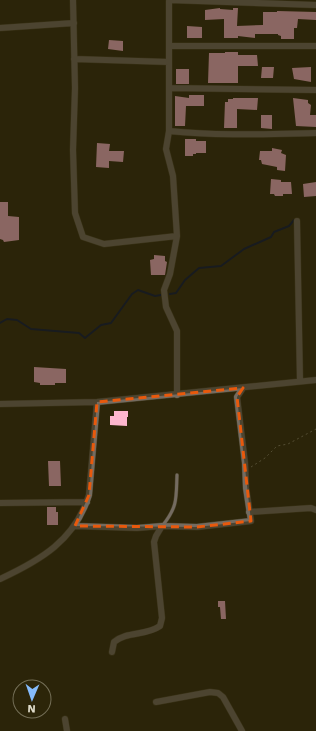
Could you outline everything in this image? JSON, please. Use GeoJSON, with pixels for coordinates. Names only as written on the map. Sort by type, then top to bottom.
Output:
{"type":"FeatureCollection","features":[{"type":"Feature","properties":{"kind":"street"},"geometry":{"type":"LineString","coordinates":[[73,0],[75,88],[73,150],[75,213],[83,237],[104,244],[177,236]]}},
{"type":"Feature","properties":{"kind":"street"},"geometry":{"type":"LineString","coordinates":[[177,395],[177,331],[166,307],[164,290],[170,274],[177,236],[173,176],[166,149],[169,131],[169,0],[316,5]]}},
{"type":"Feature","properties":{"kind":"street"},"geometry":{"type":"LineString","coordinates":[[0,28],[74,22]]}},
{"type":"Feature","properties":{"kind":"street"},"geometry":{"type":"LineString","coordinates":[[169,46],[316,46]]}},
{"type":"Feature","properties":{"kind":"street"},"geometry":{"type":"LineString","coordinates":[[74,59],[169,62]]}},
{"type":"Feature","properties":{"kind":"street"},"geometry":{"type":"LineString","coordinates":[[169,88],[316,90]]}},
{"type":"Feature","properties":{"kind":"street"},"geometry":{"type":"LineString","coordinates":[[169,131],[216,134],[316,133]]}},
{"type":"Feature","properties":{"kind":"street"},"geometry":{"type":"LineString","coordinates":[[297,221],[300,381]]}},
{"type":"Feature","properties":{"kind":"street"},"geometry":{"type":"LineString","coordinates":[[0,404],[97,402],[316,380]]}},
{"type":"Feature","properties":{"kind":"street"},"geometry":{"type":"LineString","coordinates":[[75,526],[137,528],[162,526],[197,527],[251,521],[236,397],[242,388]]}},
{"type":"Feature","properties":{"kind":"street"},"geometry":{"type":"LineString","coordinates":[[0,578],[32,564],[47,554],[64,539],[75,526],[89,495],[97,402]]}},
{"type":"Feature","properties":{"kind":"street"},"geometry":{"type":"LineString","coordinates":[[0,503],[87,502]]}},
{"type":"Feature","properties":{"kind":"street"},"geometry":{"type":"LineString","coordinates":[[249,512],[311,508],[316,510]]}},
{"type":"Feature","properties":{"kind":"street"},"geometry":{"type":"LineString","coordinates":[[112,652],[114,642],[119,637],[152,630],[160,626],[162,618],[154,542],[162,526]]}},
{"type":"Feature","properties":{"kind":"street"},"geometry":{"type":"LineString","coordinates":[[156,702],[210,692],[218,693],[224,697],[242,731]]}},
{"type":"Feature","properties":{"kind":"street"},"geometry":{"type":"LineString","coordinates":[[65,719],[67,731]]}},
{"type":"Feature","properties":{"kind":"lane"},"geometry":{"type":"LineString","coordinates":[[162,526],[172,514],[176,502],[177,475]]}},
{"type":"Feature","properties":{"kind":"path"},"geometry":{"type":"LineString","coordinates":[[245,470],[265,458],[277,446],[288,444],[316,429]]}},
{"type":"Feature","properties":{"kind":"highlighted area"},"geometry":{"type":"Polygon","coordinates":[[[243,388],[237,397],[251,521],[197,527],[75,526],[89,495],[97,402],[243,388]]]}},
{"type":"Feature","properties":{"kind":"building"},"geometry":{"type":"Polygon","coordinates":[[[220,8],[233,10],[233,8],[238,8],[237,26],[263,25],[263,12],[316,12],[316,20],[298,19],[297,28],[294,28],[294,39],[281,39],[281,36],[278,34],[255,34],[255,38],[238,36],[238,38],[224,38],[224,19],[205,20],[205,10],[220,8]]]}},
{"type":"Feature","properties":{"kind":"building"},"geometry":{"type":"Polygon","coordinates":[[[187,26],[202,27],[202,38],[187,38],[187,26]]]}},
{"type":"Feature","properties":{"kind":"building"},"geometry":{"type":"Polygon","coordinates":[[[109,40],[123,41],[123,51],[108,49],[109,40]]]}},
{"type":"Feature","properties":{"kind":"building"},"geometry":{"type":"Polygon","coordinates":[[[238,52],[238,55],[257,55],[258,66],[238,66],[238,83],[208,83],[209,53],[238,52]]]}},
{"type":"Feature","properties":{"kind":"building"},"geometry":{"type":"Polygon","coordinates":[[[262,67],[274,67],[273,78],[261,78],[262,67]]]}},
{"type":"Feature","properties":{"kind":"building"},"geometry":{"type":"Polygon","coordinates":[[[311,67],[311,82],[294,79],[292,68],[311,67]]]}},
{"type":"Feature","properties":{"kind":"building"},"geometry":{"type":"Polygon","coordinates":[[[176,69],[189,69],[189,84],[176,84],[176,69]]]}},
{"type":"Feature","properties":{"kind":"building"},"geometry":{"type":"Polygon","coordinates":[[[189,95],[204,95],[204,106],[186,106],[185,126],[175,126],[175,96],[189,98],[189,95]]]}},
{"type":"Feature","properties":{"kind":"building"},"geometry":{"type":"Polygon","coordinates":[[[258,98],[257,110],[237,109],[237,128],[224,128],[225,102],[228,102],[228,99],[258,98]]]}},
{"type":"Feature","properties":{"kind":"building"},"geometry":{"type":"Polygon","coordinates":[[[293,98],[308,100],[308,103],[311,105],[310,115],[316,115],[316,127],[296,126],[293,98]]]}},
{"type":"Feature","properties":{"kind":"building"},"geometry":{"type":"Polygon","coordinates":[[[261,115],[272,115],[272,129],[261,128],[261,115]]]}},
{"type":"Feature","properties":{"kind":"building"},"geometry":{"type":"Polygon","coordinates":[[[185,139],[206,141],[206,153],[196,153],[193,154],[193,156],[185,156],[185,139]]]}},
{"type":"Feature","properties":{"kind":"building"},"geometry":{"type":"Polygon","coordinates":[[[97,143],[110,144],[109,151],[124,151],[123,162],[109,161],[109,168],[96,167],[97,143]]]}},
{"type":"Feature","properties":{"kind":"building"},"geometry":{"type":"Polygon","coordinates":[[[272,148],[282,150],[281,153],[286,155],[285,171],[277,170],[277,167],[262,164],[261,160],[259,160],[260,151],[272,151],[272,148]]]}},
{"type":"Feature","properties":{"kind":"building"},"geometry":{"type":"Polygon","coordinates":[[[271,179],[281,180],[281,182],[291,182],[292,194],[275,196],[274,194],[270,194],[271,179]]]}},
{"type":"Feature","properties":{"kind":"building"},"geometry":{"type":"Polygon","coordinates":[[[316,182],[316,196],[304,197],[303,184],[316,182]]]}},
{"type":"Feature","properties":{"kind":"building"},"geometry":{"type":"Polygon","coordinates":[[[0,202],[8,202],[8,216],[19,217],[19,240],[4,242],[0,239],[0,202]]]}},
{"type":"Feature","properties":{"kind":"building"},"geometry":{"type":"Polygon","coordinates":[[[154,255],[165,256],[165,261],[167,262],[165,275],[151,275],[150,260],[154,259],[154,255]]]}},
{"type":"Feature","properties":{"kind":"building"},"geometry":{"type":"Polygon","coordinates":[[[34,367],[66,369],[66,383],[40,385],[40,383],[34,382],[34,367]]]}},
{"type":"Feature","properties":{"kind":"building"},"geometry":{"type":"Polygon","coordinates":[[[114,411],[128,411],[127,426],[110,425],[110,416],[114,416],[114,411]]]}},
{"type":"Feature","properties":{"kind":"building"},"geometry":{"type":"Polygon","coordinates":[[[48,461],[60,461],[61,486],[49,486],[48,461]]]}},
{"type":"Feature","properties":{"kind":"building"},"geometry":{"type":"Polygon","coordinates":[[[47,507],[56,507],[56,512],[58,512],[58,525],[47,525],[47,507]]]}},
{"type":"Feature","properties":{"kind":"building"},"geometry":{"type":"Polygon","coordinates":[[[218,601],[225,601],[226,619],[221,619],[218,601]]]}},
{"type":"Feature","properties":{"kind":"waterway"},"geometry":{"type":"LineString","coordinates":[[170,294],[176,293],[185,280],[199,268],[221,266],[244,249],[271,237],[274,232],[289,226],[294,220]]}},
{"type":"Feature","properties":{"kind":"waterway"},"geometry":{"type":"LineString","coordinates":[[0,323],[7,319],[17,320],[31,329],[79,333],[85,338],[101,325],[111,323],[132,294],[138,290],[155,296],[161,295]]}}]}
